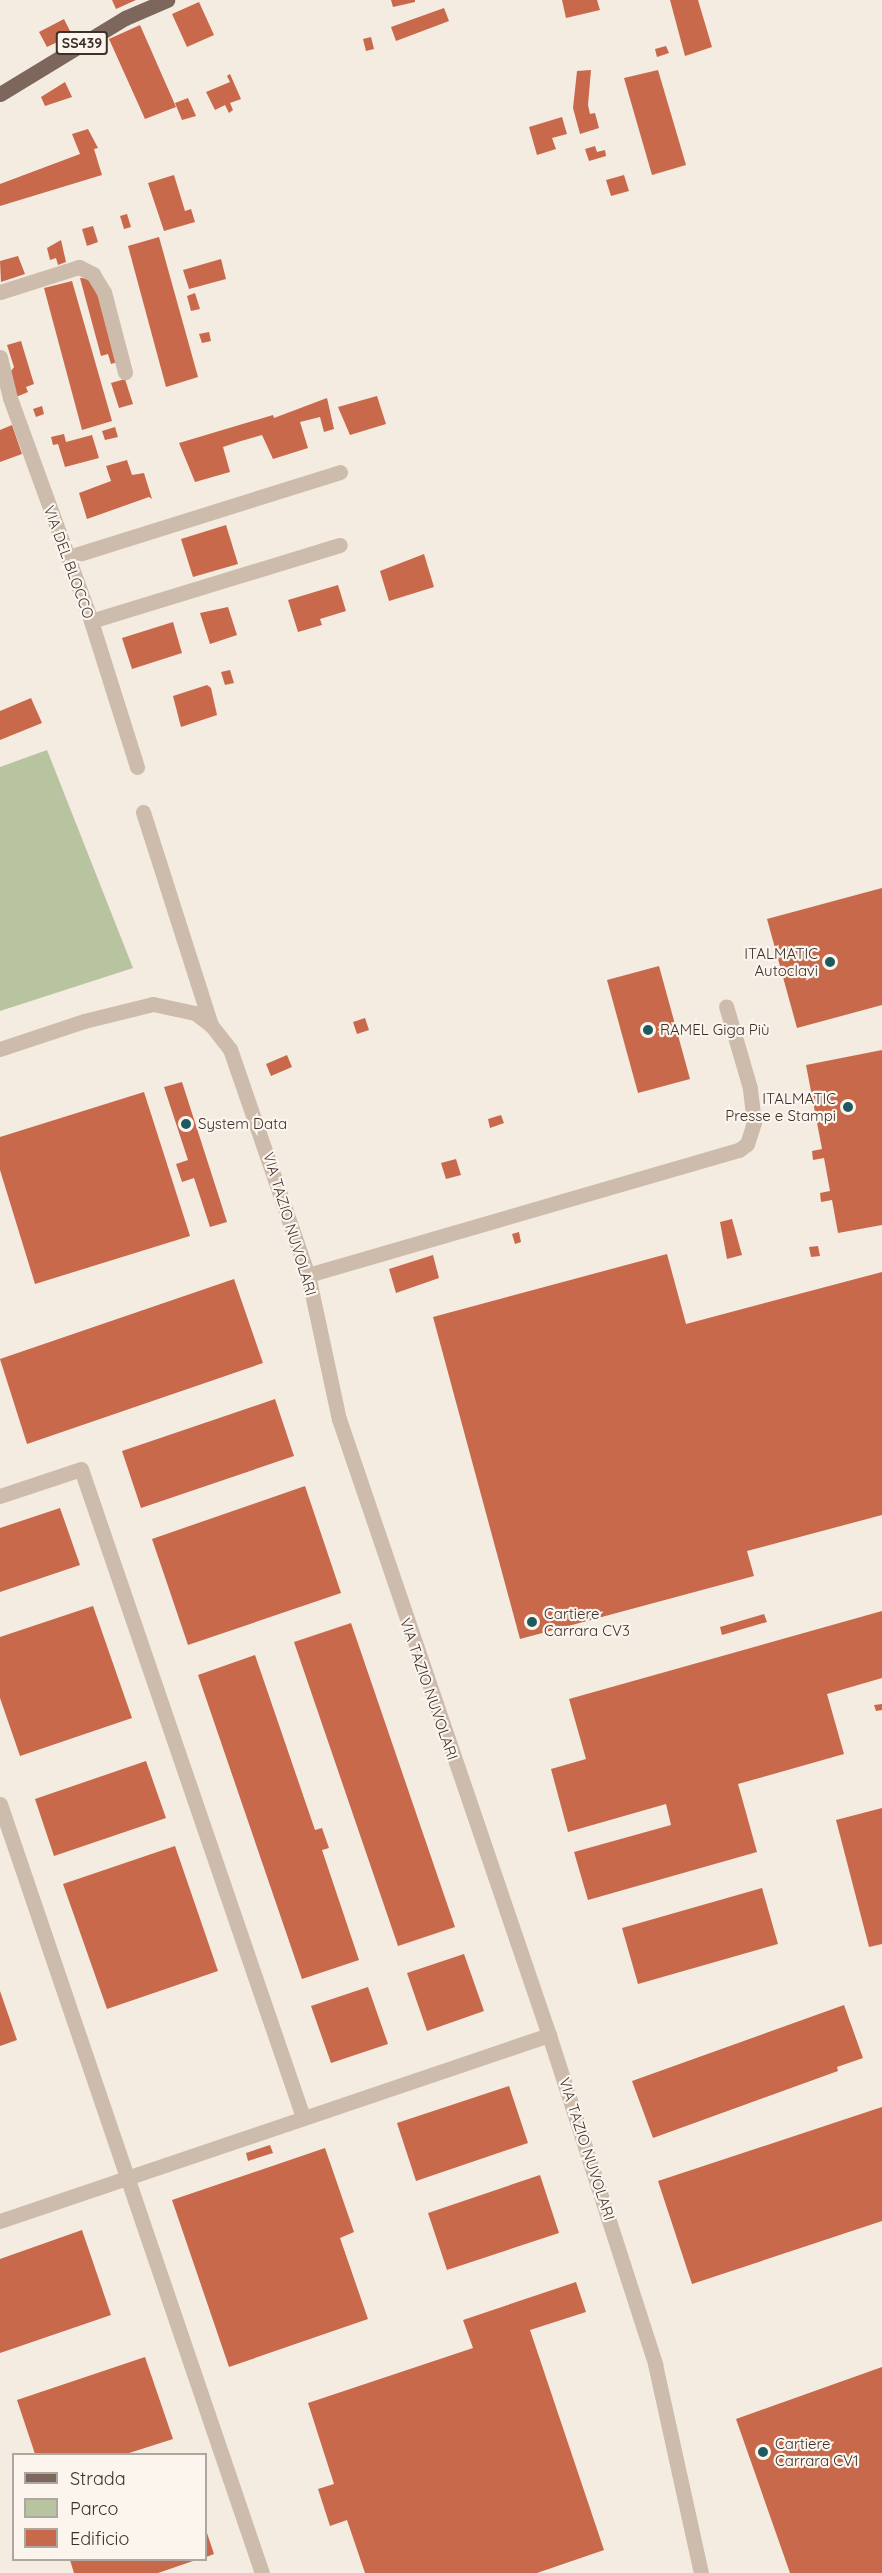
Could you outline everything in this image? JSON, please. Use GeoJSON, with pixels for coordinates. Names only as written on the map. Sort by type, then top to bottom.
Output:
{"type":"FeatureCollection","features":[{"type":"Feature","properties":{"kind":"main road","name":"SS439"},"geometry":{"type":"LineString","coordinates":[[0,94],[125,18],[167,0]]}},
{"type":"Feature","properties":{"kind":"street"},"geometry":{"type":"LineString","coordinates":[[0,292],[79,267],[93,274],[104,292],[125,372]]}},
{"type":"Feature","properties":{"kind":"street","name":"VIA DEL BLOCCO"},"geometry":{"type":"LineString","coordinates":[[0,357],[28,449],[91,621],[137,767]]}},
{"type":"Feature","properties":{"kind":"street"},"geometry":{"type":"LineString","coordinates":[[69,557],[340,472]]}},
{"type":"Feature","properties":{"kind":"street"},"geometry":{"type":"LineString","coordinates":[[91,621],[340,545]]}},
{"type":"Feature","properties":{"kind":"street"},"geometry":{"type":"LineString","coordinates":[[143,812],[211,1025]]}},
{"type":"Feature","properties":{"kind":"street","name":"VIA TAZIO NUVOLARI"},"geometry":{"type":"LineString","coordinates":[[0,1049],[84,1021],[153,1004],[195,1013],[211,1025],[238,1066],[308,1275],[339,1419],[549,2035],[655,2364],[701,2573]]}},
{"type":"Feature","properties":{"kind":"street"},"geometry":{"type":"LineString","coordinates":[[308,1275],[739,1150],[747,1144],[754,1122],[750,1088],[726,1006]]}},
{"type":"Feature","properties":{"kind":"street"},"geometry":{"type":"LineString","coordinates":[[0,1496],[81,1469],[303,2117]]}},
{"type":"Feature","properties":{"kind":"street"},"geometry":{"type":"LineString","coordinates":[[0,1804],[262,2573]]}},
{"type":"Feature","properties":{"kind":"street"},"geometry":{"type":"LineString","coordinates":[[0,2221],[549,2035]]}},
{"type":"Feature","properties":{"kind":"green space"},"geometry":{"type":"Polygon","coordinates":[[[47,750],[133,968],[0,1011],[0,767],[47,750]]]}},
{"type":"Feature","properties":{"kind":"building"},"geometry":{"type":"Polygon","coordinates":[[[112,0],[136,0],[116,9],[112,0]]]}},
{"type":"Feature","properties":{"kind":"building"},"geometry":{"type":"Polygon","coordinates":[[[391,0],[415,0],[415,2],[393,7],[391,0]]]}},
{"type":"Feature","properties":{"kind":"building"},"geometry":{"type":"Polygon","coordinates":[[[562,0],[597,0],[600,10],[566,18],[562,0]]]}},
{"type":"Feature","properties":{"kind":"building"},"geometry":{"type":"Polygon","coordinates":[[[670,0],[698,0],[712,47],[685,56],[670,0]]]}},
{"type":"Feature","properties":{"kind":"building"},"geometry":{"type":"Polygon","coordinates":[[[199,2],[214,35],[187,47],[172,14],[199,2]]]}},
{"type":"Feature","properties":{"kind":"building"},"geometry":{"type":"Polygon","coordinates":[[[444,8],[449,21],[396,41],[391,27],[444,8]]]}},
{"type":"Feature","properties":{"kind":"building"},"geometry":{"type":"Polygon","coordinates":[[[64,19],[72,35],[47,47],[39,32],[64,19]]]}},
{"type":"Feature","properties":{"kind":"building"},"geometry":{"type":"Polygon","coordinates":[[[140,25],[176,107],[145,119],[109,39],[140,25]]]}},
{"type":"Feature","properties":{"kind":"building"},"geometry":{"type":"Polygon","coordinates":[[[371,37],[374,49],[366,51],[363,39],[371,37]]]}},
{"type":"Feature","properties":{"kind":"building"},"geometry":{"type":"Polygon","coordinates":[[[666,46],[669,53],[657,57],[655,49],[666,46]]]}},
{"type":"Feature","properties":{"kind":"building"},"geometry":{"type":"Polygon","coordinates":[[[591,70],[588,105],[590,114],[595,113],[599,128],[580,134],[573,108],[577,71],[591,70]]]}},
{"type":"Feature","properties":{"kind":"building"},"geometry":{"type":"Polygon","coordinates":[[[658,70],[686,165],[652,175],[624,78],[658,70]]]}},
{"type":"Feature","properties":{"kind":"building"},"geometry":{"type":"Polygon","coordinates":[[[230,74],[241,99],[230,103],[233,110],[229,113],[225,105],[215,110],[206,92],[230,82],[227,76],[230,74]]]}},
{"type":"Feature","properties":{"kind":"building"},"geometry":{"type":"Polygon","coordinates":[[[65,82],[72,97],[45,106],[41,97],[65,82]]]}},
{"type":"Feature","properties":{"kind":"building"},"geometry":{"type":"Polygon","coordinates":[[[188,98],[196,116],[182,120],[175,103],[188,98]]]}},
{"type":"Feature","properties":{"kind":"building"},"geometry":{"type":"Polygon","coordinates":[[[562,117],[567,134],[552,138],[556,149],[537,155],[529,127],[562,117]]]}},
{"type":"Feature","properties":{"kind":"building"},"geometry":{"type":"Polygon","coordinates":[[[88,129],[98,148],[94,149],[102,175],[0,206],[0,184],[80,154],[72,134],[88,129]]]}},
{"type":"Feature","properties":{"kind":"building"},"geometry":{"type":"Polygon","coordinates":[[[595,146],[597,152],[605,150],[606,156],[589,161],[585,149],[595,146]]]}},
{"type":"Feature","properties":{"kind":"building"},"geometry":{"type":"Polygon","coordinates":[[[174,175],[185,211],[191,209],[195,222],[164,231],[148,183],[174,175]]]}},
{"type":"Feature","properties":{"kind":"building"},"geometry":{"type":"Polygon","coordinates":[[[624,175],[629,191],[611,196],[606,180],[624,175]]]}},
{"type":"Feature","properties":{"kind":"building"},"geometry":{"type":"Polygon","coordinates":[[[127,214],[131,227],[124,229],[120,216],[127,214]]]}},
{"type":"Feature","properties":{"kind":"building"},"geometry":{"type":"Polygon","coordinates":[[[93,226],[98,242],[87,246],[82,229],[93,226]]]}},
{"type":"Feature","properties":{"kind":"building"},"geometry":{"type":"Polygon","coordinates":[[[159,237],[198,377],[166,387],[128,246],[159,237]]]}},
{"type":"Feature","properties":{"kind":"building"},"geometry":{"type":"Polygon","coordinates":[[[61,240],[66,262],[58,265],[56,258],[50,260],[47,248],[61,240]]]}},
{"type":"Feature","properties":{"kind":"building"},"geometry":{"type":"Polygon","coordinates":[[[18,256],[25,274],[1,282],[0,261],[18,256]]]}},
{"type":"Feature","properties":{"kind":"building"},"geometry":{"type":"Polygon","coordinates":[[[221,259],[226,279],[189,289],[183,270],[221,259]]]}},
{"type":"Feature","properties":{"kind":"building"},"geometry":{"type":"Polygon","coordinates":[[[80,278],[95,279],[120,361],[111,364],[108,354],[101,356],[80,278]]]}},
{"type":"Feature","properties":{"kind":"building"},"geometry":{"type":"Polygon","coordinates":[[[72,281],[112,421],[82,430],[44,288],[72,281]]]}},
{"type":"Feature","properties":{"kind":"building"},"geometry":{"type":"Polygon","coordinates":[[[195,293],[200,309],[191,311],[187,296],[195,293]]]}},
{"type":"Feature","properties":{"kind":"building"},"geometry":{"type":"Polygon","coordinates":[[[209,332],[211,341],[202,343],[199,334],[209,332]]]}},
{"type":"Feature","properties":{"kind":"building"},"geometry":{"type":"Polygon","coordinates":[[[21,341],[34,384],[26,387],[28,392],[16,397],[9,374],[14,367],[7,345],[21,341]]]}},
{"type":"Feature","properties":{"kind":"building"},"geometry":{"type":"Polygon","coordinates":[[[125,379],[133,404],[119,408],[111,383],[125,379]]]}},
{"type":"Feature","properties":{"kind":"building"},"geometry":{"type":"Polygon","coordinates":[[[377,396],[386,424],[350,435],[338,407],[377,396]]]}},
{"type":"Feature","properties":{"kind":"building"},"geometry":{"type":"Polygon","coordinates":[[[327,398],[334,429],[324,432],[320,417],[300,422],[308,448],[273,459],[262,435],[241,441],[223,447],[230,472],[195,482],[179,443],[273,415],[274,418],[327,398]]]}},
{"type":"Feature","properties":{"kind":"building"},"geometry":{"type":"Polygon","coordinates":[[[42,406],[44,414],[36,417],[33,409],[42,406]]]}},
{"type":"Feature","properties":{"kind":"building"},"geometry":{"type":"Polygon","coordinates":[[[12,425],[22,454],[0,462],[0,430],[12,425]]]}},
{"type":"Feature","properties":{"kind":"building"},"geometry":{"type":"Polygon","coordinates":[[[115,427],[118,437],[105,440],[102,431],[115,427]]]}},
{"type":"Feature","properties":{"kind":"building"},"geometry":{"type":"Polygon","coordinates":[[[64,434],[66,442],[92,435],[99,458],[65,467],[58,444],[53,445],[51,437],[64,434]]]}},
{"type":"Feature","properties":{"kind":"building"},"geometry":{"type":"Polygon","coordinates":[[[127,460],[132,475],[144,473],[152,499],[149,497],[87,519],[79,493],[111,481],[106,466],[127,460]]]}},
{"type":"Feature","properties":{"kind":"building"},"geometry":{"type":"Polygon","coordinates":[[[226,525],[238,564],[193,577],[181,539],[226,525]]]}},
{"type":"Feature","properties":{"kind":"building"},"geometry":{"type":"Polygon","coordinates":[[[424,554],[434,587],[389,601],[380,571],[424,554]]]}},
{"type":"Feature","properties":{"kind":"building"},"geometry":{"type":"Polygon","coordinates":[[[338,585],[346,611],[320,619],[322,625],[298,632],[288,600],[338,585]]]}},
{"type":"Feature","properties":{"kind":"building"},"geometry":{"type":"Polygon","coordinates":[[[228,607],[237,635],[210,644],[200,613],[228,607]]]}},
{"type":"Feature","properties":{"kind":"building"},"geometry":{"type":"Polygon","coordinates":[[[173,622],[182,653],[132,669],[122,638],[173,622]]]}},
{"type":"Feature","properties":{"kind":"building"},"geometry":{"type":"Polygon","coordinates":[[[230,670],[234,683],[225,685],[221,672],[230,670]]]}},
{"type":"Feature","properties":{"kind":"building"},"geometry":{"type":"Polygon","coordinates":[[[207,685],[211,688],[217,715],[181,727],[173,696],[207,685]]]}},
{"type":"Feature","properties":{"kind":"building"},"geometry":{"type":"Polygon","coordinates":[[[31,698],[42,723],[0,740],[0,711],[31,698]]]}},
{"type":"Feature","properties":{"kind":"building","name":"ITALMATIC Autoclavi"},"geometry":{"type":"Polygon","coordinates":[[[882,888],[882,1005],[797,1028],[767,919],[882,888]]]}},
{"type":"Feature","properties":{"kind":"building","name":"RAMEL Giga Più"},"geometry":{"type":"Polygon","coordinates":[[[659,966],[690,1079],[638,1093],[607,980],[659,966]]]}},
{"type":"Feature","properties":{"kind":"building"},"geometry":{"type":"Polygon","coordinates":[[[365,1018],[369,1030],[357,1034],[353,1022],[365,1018]]]}},
{"type":"Feature","properties":{"kind":"building","name":"ITALMATIC Presse e Stampi"},"geometry":{"type":"Polygon","coordinates":[[[882,1050],[882,1225],[838,1233],[832,1200],[821,1202],[820,1193],[830,1191],[824,1158],[813,1160],[812,1151],[822,1149],[806,1065],[882,1050]]]}},
{"type":"Feature","properties":{"kind":"building"},"geometry":{"type":"Polygon","coordinates":[[[287,1055],[292,1067],[271,1076],[266,1064],[287,1055]]]}},
{"type":"Feature","properties":{"kind":"building","name":"System Data"},"geometry":{"type":"Polygon","coordinates":[[[182,1082],[227,1222],[210,1227],[194,1178],[182,1182],[176,1164],[188,1160],[164,1087],[182,1082]]]}},
{"type":"Feature","properties":{"kind":"building"},"geometry":{"type":"Polygon","coordinates":[[[144,1092],[190,1236],[35,1284],[0,1170],[0,1137],[144,1092]]]}},
{"type":"Feature","properties":{"kind":"building"},"geometry":{"type":"Polygon","coordinates":[[[501,1115],[504,1123],[490,1128],[488,1119],[501,1115]]]}},
{"type":"Feature","properties":{"kind":"building"},"geometry":{"type":"Polygon","coordinates":[[[456,1159],[461,1175],[446,1179],[441,1163],[456,1159]]]}},
{"type":"Feature","properties":{"kind":"building"},"geometry":{"type":"Polygon","coordinates":[[[732,1219],[742,1255],[727,1259],[720,1222],[732,1219]]]}},
{"type":"Feature","properties":{"kind":"building"},"geometry":{"type":"Polygon","coordinates":[[[519,1232],[521,1242],[515,1244],[512,1234],[519,1232]]]}},
{"type":"Feature","properties":{"kind":"building"},"geometry":{"type":"Polygon","coordinates":[[[818,1246],[820,1256],[811,1257],[809,1247],[818,1246]]]}},
{"type":"Feature","properties":{"kind":"building"},"geometry":{"type":"Polygon","coordinates":[[[667,1254],[686,1324],[882,1272],[882,1515],[747,1551],[754,1576],[520,1639],[433,1317],[667,1254]]]}},
{"type":"Feature","properties":{"kind":"building"},"geometry":{"type":"Polygon","coordinates":[[[433,1255],[439,1278],[396,1293],[389,1269],[433,1255]]]}},
{"type":"Feature","properties":{"kind":"building"},"geometry":{"type":"Polygon","coordinates":[[[234,1279],[263,1363],[27,1444],[0,1359],[234,1279]]]}},
{"type":"Feature","properties":{"kind":"building"},"geometry":{"type":"Polygon","coordinates":[[[275,1399],[294,1456],[141,1508],[122,1451],[275,1399]]]}},
{"type":"Feature","properties":{"kind":"building"},"geometry":{"type":"Polygon","coordinates":[[[305,1486],[341,1593],[188,1645],[152,1539],[305,1486]]]}},
{"type":"Feature","properties":{"kind":"building"},"geometry":{"type":"Polygon","coordinates":[[[60,1508],[80,1565],[0,1592],[0,1528],[60,1508]]]}},
{"type":"Feature","properties":{"kind":"building"},"geometry":{"type":"Polygon","coordinates":[[[93,1606],[132,1718],[20,1756],[0,1698],[0,1637],[93,1606]]]}},
{"type":"Feature","properties":{"kind":"building"},"geometry":{"type":"Polygon","coordinates":[[[882,1611],[882,1678],[827,1694],[844,1754],[738,1784],[757,1852],[588,1900],[574,1852],[671,1825],[666,1804],[568,1832],[551,1769],[586,1759],[569,1699],[882,1611]]]}},
{"type":"Feature","properties":{"kind":"building"},"geometry":{"type":"Polygon","coordinates":[[[764,1614],[767,1622],[722,1635],[720,1627],[764,1614]]]}},
{"type":"Feature","properties":{"kind":"building"},"geometry":{"type":"Polygon","coordinates":[[[351,1623],[455,1927],[398,1946],[294,1642],[351,1623]]]}},
{"type":"Feature","properties":{"kind":"building"},"geometry":{"type":"Polygon","coordinates":[[[255,1655],[315,1830],[322,1828],[329,1848],[322,1850],[359,1960],[302,1979],[198,1675],[255,1655]]]}},
{"type":"Feature","properties":{"kind":"building"},"geometry":{"type":"Polygon","coordinates":[[[882,1704],[882,1710],[876,1711],[874,1705],[882,1704]]]}},
{"type":"Feature","properties":{"kind":"building"},"geometry":{"type":"Polygon","coordinates":[[[146,1761],[166,1818],[54,1856],[35,1799],[146,1761]]]}},
{"type":"Feature","properties":{"kind":"building"},"geometry":{"type":"Polygon","coordinates":[[[882,1808],[882,1944],[869,1947],[836,1820],[882,1808]]]}},
{"type":"Feature","properties":{"kind":"building"},"geometry":{"type":"Polygon","coordinates":[[[175,1846],[218,1971],[107,2009],[63,1884],[175,1846]]]}},
{"type":"Feature","properties":{"kind":"building"},"geometry":{"type":"Polygon","coordinates":[[[762,1888],[778,1944],[638,1984],[622,1928],[762,1888]]]}},
{"type":"Feature","properties":{"kind":"building"},"geometry":{"type":"Polygon","coordinates":[[[464,1954],[484,2011],[427,2031],[407,1973],[464,1954]]]}},
{"type":"Feature","properties":{"kind":"building"},"geometry":{"type":"Polygon","coordinates":[[[368,1987],[388,2044],[331,2063],[311,2006],[368,1987]]]}},
{"type":"Feature","properties":{"kind":"building"},"geometry":{"type":"Polygon","coordinates":[[[0,1991],[17,2040],[0,2046],[0,1991]]]}},
{"type":"Feature","properties":{"kind":"building"},"geometry":{"type":"Polygon","coordinates":[[[844,2005],[863,2058],[837,2067],[838,2071],[653,2138],[632,2081],[844,2005]]]}},
{"type":"Feature","properties":{"kind":"building"},"geometry":{"type":"Polygon","coordinates":[[[509,2086],[528,2143],[416,2181],[397,2123],[509,2086]]]}},
{"type":"Feature","properties":{"kind":"building"},"geometry":{"type":"Polygon","coordinates":[[[882,2107],[882,2221],[692,2284],[658,2181],[882,2107]]]}},
{"type":"Feature","properties":{"kind":"building"},"geometry":{"type":"Polygon","coordinates":[[[270,2145],[273,2153],[248,2161],[246,2153],[270,2145]]]}},
{"type":"Feature","properties":{"kind":"building"},"geometry":{"type":"Polygon","coordinates":[[[325,2148],[354,2232],[340,2238],[368,2319],[229,2367],[172,2200],[325,2148]]]}},
{"type":"Feature","properties":{"kind":"building"},"geometry":{"type":"Polygon","coordinates":[[[540,2175],[559,2233],[447,2270],[428,2213],[540,2175]]]}},
{"type":"Feature","properties":{"kind":"building"},"geometry":{"type":"Polygon","coordinates":[[[82,2230],[111,2315],[0,2353],[0,2259],[82,2230]]]}},
{"type":"Feature","properties":{"kind":"building"},"geometry":{"type":"Polygon","coordinates":[[[576,2282],[586,2312],[530,2330],[604,2550],[537,2573],[365,2573],[347,2520],[330,2526],[318,2489],[334,2484],[308,2403],[473,2348],[463,2320],[576,2282]]]}},
{"type":"Feature","properties":{"kind":"building"},"geometry":{"type":"Polygon","coordinates":[[[145,2357],[173,2439],[129,2453],[35,2453],[17,2400],[145,2357]]]}},
{"type":"Feature","properties":{"kind":"building"},"geometry":{"type":"Polygon","coordinates":[[[882,2367],[882,2573],[790,2573],[736,2419],[882,2367]]]}},
{"type":"Feature","properties":{"kind":"building"},"geometry":{"type":"Polygon","coordinates":[[[207,2533],[214,2554],[207,2557],[207,2533]]]}},
{"type":"Feature","properties":{"kind":"building"},"geometry":{"type":"Polygon","coordinates":[[[70,2561],[193,2561],[158,2573],[74,2573],[70,2561]]]}},
{"type":"Feature","properties":{"kind":"place","name":"ITALMATIC Autoclavi"},"geometry":{"type":"Point","coordinates":[830,962]}},
{"type":"Feature","properties":{"kind":"place","name":"RAMEL Giga Più"},"geometry":{"type":"Point","coordinates":[648,1030]}},
{"type":"Feature","properties":{"kind":"place","name":"ITALMATIC Presse e Stampi"},"geometry":{"type":"Point","coordinates":[848,1107]}},
{"type":"Feature","properties":{"kind":"place","name":"System Data"},"geometry":{"type":"Point","coordinates":[186,1124]}},
{"type":"Feature","properties":{"kind":"place","name":"Cartiere Carrara CV3"},"geometry":{"type":"Point","coordinates":[532,1622]}},
{"type":"Feature","properties":{"kind":"place","name":"Cartiere Carrara CV1"},"geometry":{"type":"Point","coordinates":[763,2452]}}]}
